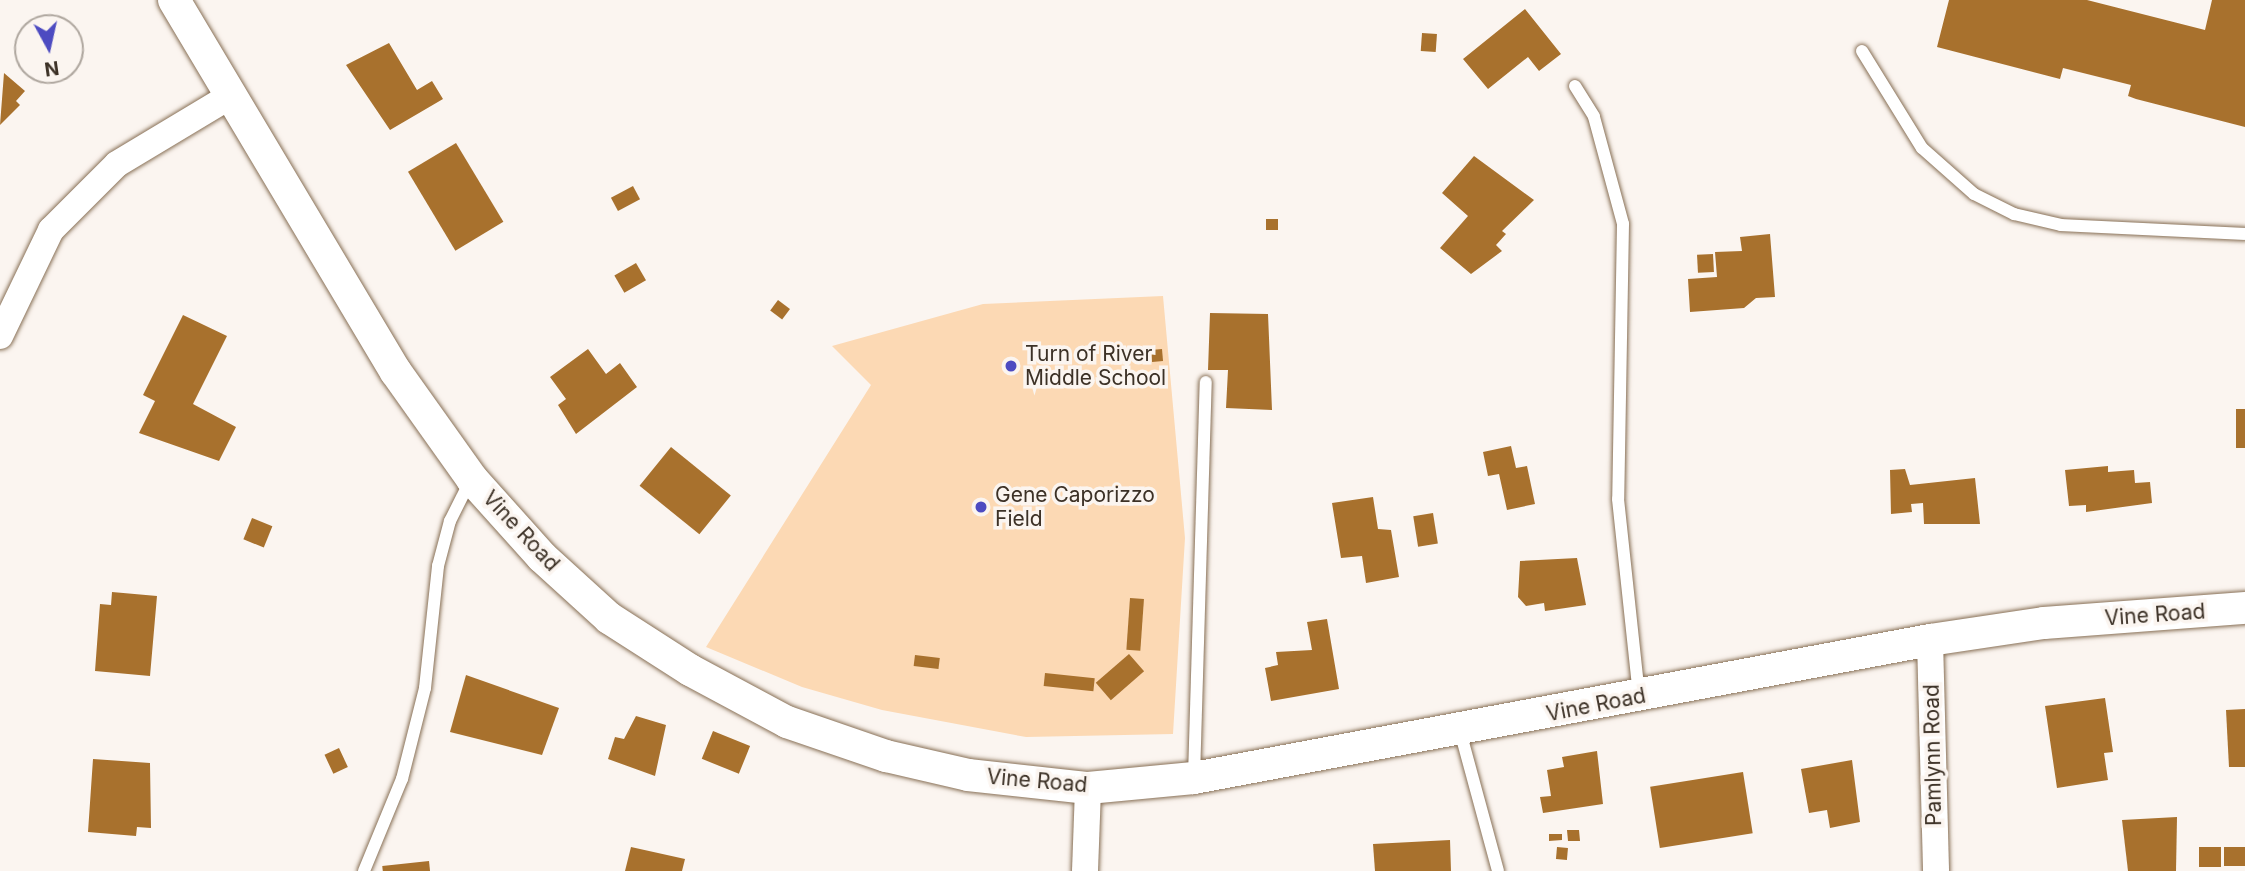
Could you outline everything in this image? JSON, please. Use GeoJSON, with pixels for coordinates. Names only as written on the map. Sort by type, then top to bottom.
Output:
{"type":"FeatureCollection","features":[{"type":"Feature","properties":{"kind":"street","name":"Vine Road"},"geometry":{"type":"LineString","coordinates":[[174,0],[396,372],[471,479],[542,557],[609,618],[787,722],[968,775],[1088,788],[1194,778],[1460,731],[1930,640],[2043,623],[2245,608]]}},
{"type":"Feature","properties":{"kind":"street"},"geometry":{"type":"LineString","coordinates":[[0,336],[51,230],[117,164],[232,95]]}},
{"type":"Feature","properties":{"kind":"street","name":"Pamlynn Road"},"geometry":{"type":"LineString","coordinates":[[1930,640],[1936,871]]}},
{"type":"Feature","properties":{"kind":"street"},"geometry":{"type":"LineString","coordinates":[[1085,871],[1088,788]]}},
{"type":"Feature","properties":{"kind":"lane"},"geometry":{"type":"LineString","coordinates":[[1862,51],[1922,148],[1975,194],[2014,214],[2061,225],[2245,233]]}},
{"type":"Feature","properties":{"kind":"lane"},"geometry":{"type":"LineString","coordinates":[[1575,86],[1594,117],[1623,224],[1618,499],[1639,697]]}},
{"type":"Feature","properties":{"kind":"lane"},"geometry":{"type":"LineString","coordinates":[[1194,778],[1206,382]]}},
{"type":"Feature","properties":{"kind":"lane"},"geometry":{"type":"LineString","coordinates":[[364,871],[402,779],[425,688],[438,566],[450,521],[471,479]]}},
{"type":"Feature","properties":{"kind":"lane"},"geometry":{"type":"LineString","coordinates":[[1460,731],[1498,871]]}},
{"type":"Feature","properties":{"kind":"shaded area"},"geometry":{"type":"Polygon","coordinates":[[[1163,296],[1185,538],[1173,734],[1026,737],[882,710],[802,687],[706,647],[871,385],[832,346],[983,304],[1163,296]]]}},
{"type":"Feature","properties":{"kind":"building"},"geometry":{"type":"Polygon","coordinates":[[[1949,0],[2087,0],[2205,30],[2212,0],[2245,0],[2245,127],[2136,99],[2128,96],[2131,85],[2063,68],[2060,79],[1937,47],[1949,0]]]}},
{"type":"Feature","properties":{"kind":"building"},"geometry":{"type":"Polygon","coordinates":[[[1525,9],[1561,54],[1539,71],[1528,57],[1488,89],[1463,59],[1525,9]]]}},
{"type":"Feature","properties":{"kind":"building"},"geometry":{"type":"Polygon","coordinates":[[[1422,33],[1437,34],[1436,52],[1421,51],[1422,33]]]}},
{"type":"Feature","properties":{"kind":"building"},"geometry":{"type":"Polygon","coordinates":[[[389,43],[417,90],[432,81],[443,99],[390,130],[346,65],[389,43]]]}},
{"type":"Feature","properties":{"kind":"building"},"geometry":{"type":"Polygon","coordinates":[[[4,73],[25,91],[16,101],[20,105],[0,125],[4,73]]]}},
{"type":"Feature","properties":{"kind":"building"},"geometry":{"type":"Polygon","coordinates":[[[456,143],[503,222],[455,251],[408,172],[456,143]]]}},
{"type":"Feature","properties":{"kind":"building"},"geometry":{"type":"Polygon","coordinates":[[[1474,156],[1534,200],[1502,231],[1506,234],[1496,245],[1502,251],[1471,274],[1440,248],[1468,216],[1442,193],[1474,156]]]}},
{"type":"Feature","properties":{"kind":"building"},"geometry":{"type":"Polygon","coordinates":[[[633,186],[640,199],[618,211],[611,198],[633,186]]]}},
{"type":"Feature","properties":{"kind":"building"},"geometry":{"type":"Polygon","coordinates":[[[1266,219],[1278,219],[1278,230],[1266,230],[1266,219]]]}},
{"type":"Feature","properties":{"kind":"building"},"geometry":{"type":"Polygon","coordinates":[[[1770,234],[1775,297],[1756,298],[1744,308],[1690,312],[1688,279],[1717,277],[1715,252],[1742,251],[1740,237],[1770,234]]]}},
{"type":"Feature","properties":{"kind":"building"},"geometry":{"type":"Polygon","coordinates":[[[1713,254],[1714,272],[1698,273],[1697,255],[1713,254]]]}},
{"type":"Feature","properties":{"kind":"building"},"geometry":{"type":"Polygon","coordinates":[[[636,263],[646,280],[624,293],[614,276],[636,263]]]}},
{"type":"Feature","properties":{"kind":"building"},"geometry":{"type":"Polygon","coordinates":[[[778,300],[790,309],[782,319],[770,310],[778,300]]]}},
{"type":"Feature","properties":{"kind":"building"},"geometry":{"type":"Polygon","coordinates":[[[1210,313],[1268,314],[1272,410],[1226,408],[1228,370],[1208,370],[1210,313]]]}},
{"type":"Feature","properties":{"kind":"building"},"geometry":{"type":"Polygon","coordinates":[[[183,315],[227,336],[193,404],[236,427],[219,461],[139,433],[155,401],[143,395],[183,315]]]}},
{"type":"Feature","properties":{"kind":"building"},"geometry":{"type":"Polygon","coordinates":[[[588,349],[606,374],[620,363],[637,387],[576,434],[558,405],[566,399],[550,377],[588,349]]]}},
{"type":"Feature","properties":{"kind":"building"},"geometry":{"type":"Polygon","coordinates":[[[1162,349],[1163,361],[1152,362],[1151,350],[1162,349]]]}},
{"type":"Feature","properties":{"kind":"building"},"geometry":{"type":"Polygon","coordinates":[[[2236,409],[2245,409],[2245,448],[2236,448],[2236,409]]]}},
{"type":"Feature","properties":{"kind":"building"},"geometry":{"type":"Polygon","coordinates":[[[1511,446],[1516,468],[1527,466],[1535,504],[1507,510],[1499,474],[1488,476],[1483,452],[1511,446]]]}},
{"type":"Feature","properties":{"kind":"building"},"geometry":{"type":"Polygon","coordinates":[[[671,447],[731,495],[699,534],[640,486],[671,447]]]}},
{"type":"Feature","properties":{"kind":"building"},"geometry":{"type":"Polygon","coordinates":[[[2108,466],[2108,472],[2134,470],[2135,483],[2150,482],[2152,503],[2086,512],[2086,505],[2069,506],[2065,470],[2108,466]]]}},
{"type":"Feature","properties":{"kind":"building"},"geometry":{"type":"Polygon","coordinates":[[[1905,469],[1910,485],[1975,478],[1980,524],[1924,524],[1923,503],[1911,504],[1912,512],[1891,514],[1890,470],[1905,469]]]}},
{"type":"Feature","properties":{"kind":"building"},"geometry":{"type":"Polygon","coordinates":[[[1373,497],[1378,529],[1391,530],[1399,577],[1366,583],[1362,556],[1341,558],[1332,503],[1373,497]]]}},
{"type":"Feature","properties":{"kind":"building"},"geometry":{"type":"Polygon","coordinates":[[[1433,513],[1438,544],[1418,547],[1413,516],[1433,513]]]}},
{"type":"Feature","properties":{"kind":"building"},"geometry":{"type":"Polygon","coordinates":[[[252,518],[272,526],[264,548],[243,539],[252,518]]]}},
{"type":"Feature","properties":{"kind":"building"},"geometry":{"type":"Polygon","coordinates":[[[1577,558],[1586,605],[1545,611],[1544,603],[1526,606],[1518,597],[1520,561],[1577,558]]]}},
{"type":"Feature","properties":{"kind":"building"},"geometry":{"type":"Polygon","coordinates":[[[112,592],[157,596],[150,676],[95,671],[100,604],[111,605],[112,592]]]}},
{"type":"Feature","properties":{"kind":"building"},"geometry":{"type":"Polygon","coordinates":[[[1130,598],[1144,599],[1140,651],[1126,650],[1130,598]]]}},
{"type":"Feature","properties":{"kind":"building"},"geometry":{"type":"Polygon","coordinates":[[[1327,619],[1339,689],[1271,701],[1265,668],[1278,665],[1276,652],[1312,650],[1307,622],[1327,619]]]}},
{"type":"Feature","properties":{"kind":"building"},"geometry":{"type":"Polygon","coordinates":[[[1129,654],[1144,671],[1111,700],[1096,683],[1129,654]]]}},
{"type":"Feature","properties":{"kind":"building"},"geometry":{"type":"Polygon","coordinates":[[[915,655],[940,658],[938,669],[914,666],[915,655]]]}},
{"type":"Feature","properties":{"kind":"building"},"geometry":{"type":"Polygon","coordinates":[[[1045,673],[1095,678],[1093,691],[1044,686],[1045,673]]]}},
{"type":"Feature","properties":{"kind":"building"},"geometry":{"type":"Polygon","coordinates":[[[466,675],[559,708],[542,755],[450,732],[466,675]]]}},
{"type":"Feature","properties":{"kind":"building"},"geometry":{"type":"Polygon","coordinates":[[[2105,698],[2113,752],[2104,753],[2108,780],[2057,788],[2045,706],[2105,698]]]}},
{"type":"Feature","properties":{"kind":"building"},"geometry":{"type":"Polygon","coordinates":[[[2245,709],[2245,767],[2229,767],[2226,710],[2245,709]]]}},
{"type":"Feature","properties":{"kind":"building"},"geometry":{"type":"Polygon","coordinates":[[[636,716],[666,725],[655,776],[608,759],[615,737],[624,739],[636,716]]]}},
{"type":"Feature","properties":{"kind":"building"},"geometry":{"type":"Polygon","coordinates":[[[713,731],[750,746],[739,774],[702,759],[713,731]]]}},
{"type":"Feature","properties":{"kind":"building"},"geometry":{"type":"Polygon","coordinates":[[[339,748],[348,767],[333,774],[324,755],[339,748]]]}},
{"type":"Feature","properties":{"kind":"building"},"geometry":{"type":"Polygon","coordinates":[[[1597,751],[1603,804],[1543,813],[1540,797],[1551,796],[1547,770],[1564,767],[1562,757],[1597,751]]]}},
{"type":"Feature","properties":{"kind":"building"},"geometry":{"type":"Polygon","coordinates":[[[93,759],[150,763],[151,828],[137,827],[136,836],[88,832],[93,759]]]}},
{"type":"Feature","properties":{"kind":"building"},"geometry":{"type":"Polygon","coordinates":[[[1852,760],[1860,822],[1830,828],[1827,810],[1809,813],[1801,769],[1852,760]]]}},
{"type":"Feature","properties":{"kind":"building"},"geometry":{"type":"Polygon","coordinates":[[[1743,772],[1753,833],[1660,848],[1650,787],[1743,772]]]}},
{"type":"Feature","properties":{"kind":"building"},"geometry":{"type":"Polygon","coordinates":[[[2177,817],[2176,871],[2128,871],[2122,820],[2177,817]]]}},
{"type":"Feature","properties":{"kind":"building"},"geometry":{"type":"Polygon","coordinates":[[[1567,830],[1579,830],[1580,841],[1568,841],[1567,830]]]}},
{"type":"Feature","properties":{"kind":"building"},"geometry":{"type":"Polygon","coordinates":[[[1549,834],[1562,834],[1562,840],[1549,841],[1549,834]]]}},
{"type":"Feature","properties":{"kind":"building"},"geometry":{"type":"Polygon","coordinates":[[[1450,840],[1451,871],[1375,871],[1373,844],[1450,840]]]}},
{"type":"Feature","properties":{"kind":"building"},"geometry":{"type":"Polygon","coordinates":[[[631,847],[685,859],[682,871],[625,871],[631,847]]]}},
{"type":"Feature","properties":{"kind":"building"},"geometry":{"type":"Polygon","coordinates":[[[1557,847],[1568,848],[1567,860],[1556,859],[1557,847]]]}},
{"type":"Feature","properties":{"kind":"building"},"geometry":{"type":"Polygon","coordinates":[[[2199,847],[2221,847],[2221,867],[2199,867],[2199,847]]]}},
{"type":"Feature","properties":{"kind":"building"},"geometry":{"type":"Polygon","coordinates":[[[2224,847],[2245,847],[2245,866],[2224,866],[2224,847]]]}},
{"type":"Feature","properties":{"kind":"building"},"geometry":{"type":"Polygon","coordinates":[[[429,861],[430,871],[383,871],[382,866],[429,861]]]}},
{"type":"Feature","properties":{"kind":"place","name":"Turn of River Middle School"},"geometry":{"type":"Point","coordinates":[1011,366]}},
{"type":"Feature","properties":{"kind":"place","name":"Gene Caporizzo Field"},"geometry":{"type":"Point","coordinates":[981,507]}}]}
